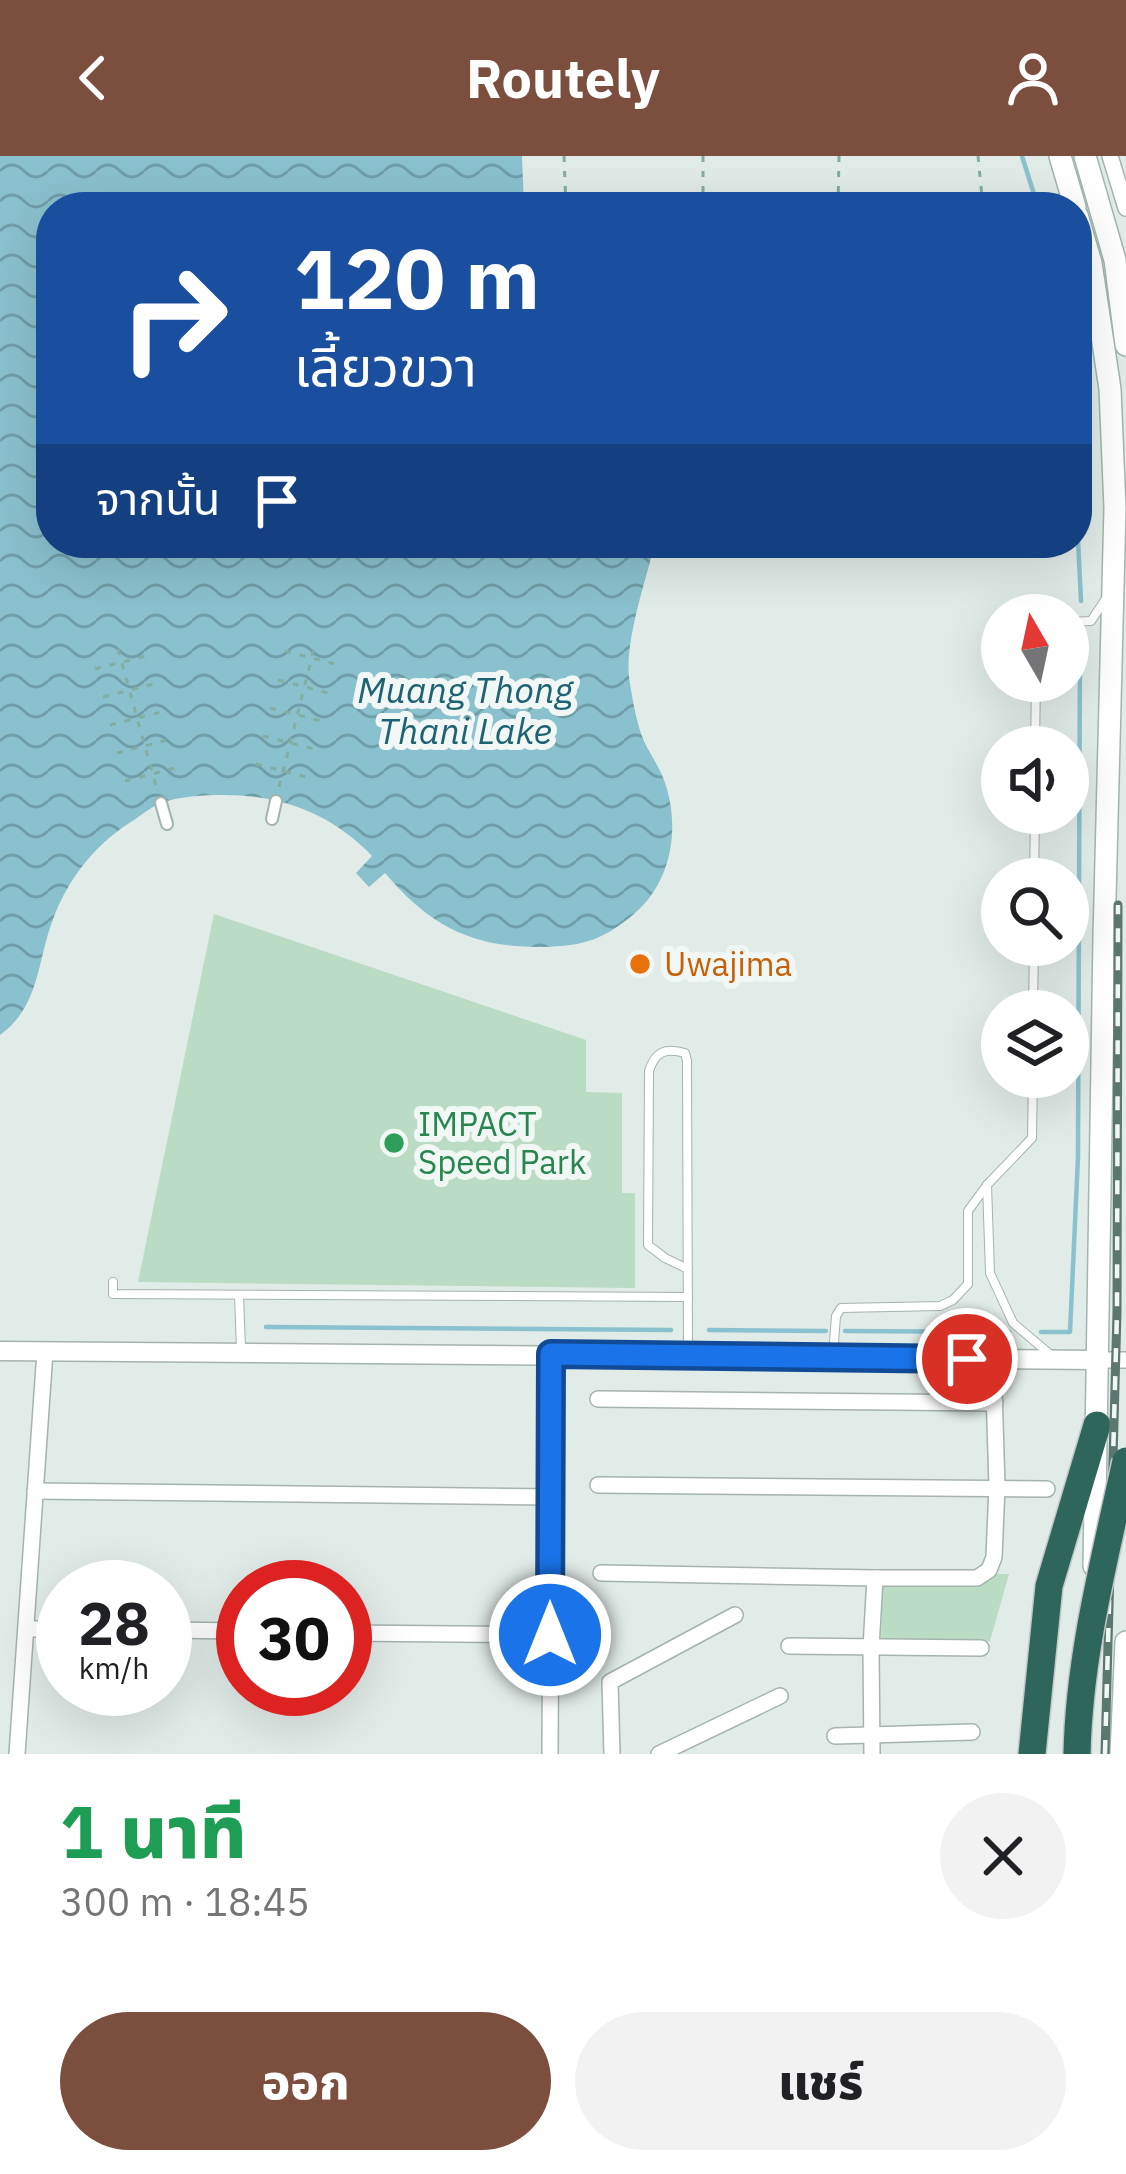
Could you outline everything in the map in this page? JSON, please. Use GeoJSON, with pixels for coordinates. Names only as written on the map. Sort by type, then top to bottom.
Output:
{"type":"FeatureCollection","features":[{"type":"Feature","properties":{"kind":"highway"},"geometry":{"type":"LineString","coordinates":[[1032,1754],[1049,1586],[1097,1425]]}},
{"type":"Feature","properties":{"kind":"highway"},"geometry":{"type":"LineString","coordinates":[[1075,1754],[1078,1706],[1126,1461]]}},
{"type":"Feature","properties":{"kind":"main road"},"geometry":{"type":"LineString","coordinates":[[1060,156],[1070,192]]}},
{"type":"Feature","properties":{"kind":"main road"},"geometry":{"type":"LineString","coordinates":[[1085,156],[1115,260],[1126,345]]}},
{"type":"Feature","properties":{"kind":"main road"},"geometry":{"type":"LineString","coordinates":[[1090,1754],[1115,508],[1110,389],[1092,269]]}},
{"type":"Feature","properties":{"kind":"main road"},"geometry":{"type":"LineString","coordinates":[[1121,1754],[1126,1642]]}},
{"type":"Feature","properties":{"kind":"street"},"geometry":{"type":"LineString","coordinates":[[1110,156],[1126,208]]}},
{"type":"Feature","properties":{"kind":"street"},"geometry":{"type":"LineString","coordinates":[[272,819],[276,801]]}},
{"type":"Feature","properties":{"kind":"street"},"geometry":{"type":"LineString","coordinates":[[160,803],[166,824]]}},
{"type":"Feature","properties":{"kind":"street"},"geometry":{"type":"LineString","coordinates":[[0,1351],[1126,1360]]}},
{"type":"Feature","properties":{"kind":"street"},"geometry":{"type":"LineString","coordinates":[[17,1754],[45,1351]]}},
{"type":"Feature","properties":{"kind":"street"},"geometry":{"type":"LineString","coordinates":[[550,1754],[551,1354]]}},
{"type":"Feature","properties":{"kind":"street"},"geometry":{"type":"LineString","coordinates":[[602,1574],[977,1578],[989,1570],[994,1557],[993,1359]]}},
{"type":"Feature","properties":{"kind":"street"},"geometry":{"type":"LineString","coordinates":[[598,1400],[995,1403]]}},
{"type":"Feature","properties":{"kind":"street"},"geometry":{"type":"LineString","coordinates":[[598,1485],[1047,1489]]}},
{"type":"Feature","properties":{"kind":"street"},"geometry":{"type":"LineString","coordinates":[[35,1492],[551,1497]]}},
{"type":"Feature","properties":{"kind":"street"},"geometry":{"type":"LineString","coordinates":[[872,1754],[874,1578]]}},
{"type":"Feature","properties":{"kind":"street"},"geometry":{"type":"LineString","coordinates":[[612,1754],[610,1682],[735,1615]]}},
{"type":"Feature","properties":{"kind":"street"},"geometry":{"type":"LineString","coordinates":[[27,1629],[36,1629]]}},
{"type":"Feature","properties":{"kind":"street"},"geometry":{"type":"LineString","coordinates":[[372,1633],[550,1635]]}},
{"type":"Feature","properties":{"kind":"street"},"geometry":{"type":"LineString","coordinates":[[789,1646],[981,1648]]}},
{"type":"Feature","properties":{"kind":"street"},"geometry":{"type":"LineString","coordinates":[[659,1754],[780,1696]]}},
{"type":"Feature","properties":{"kind":"street"},"geometry":{"type":"LineString","coordinates":[[835,1736],[973,1732]]}},
{"type":"Feature","properties":{"kind":"lane"},"geometry":{"type":"LineString","coordinates":[[1089,621],[1113,588]]}},
{"type":"Feature","properties":{"kind":"lane"},"geometry":{"type":"LineString","coordinates":[[688,1269],[648,1245],[649,1071],[653,1058],[662,1051],[685,1053],[687,1061],[688,1269],[688,1356]]}},
{"type":"Feature","properties":{"kind":"lane"},"geometry":{"type":"LineString","coordinates":[[833,1357],[836,1316],[841,1308],[940,1306],[968,1284],[968,1211],[1032,1138],[1033,1098]]}},
{"type":"Feature","properties":{"kind":"lane"},"geometry":{"type":"LineString","coordinates":[[987,1185],[990,1273],[1013,1323],[1057,1360]]}},
{"type":"Feature","properties":{"kind":"lane"},"geometry":{"type":"LineString","coordinates":[[113,1282],[113,1294],[688,1298]]}},
{"type":"Feature","properties":{"kind":"lane"},"geometry":{"type":"LineString","coordinates":[[239,1295],[241,1351]]}},
{"type":"Feature","properties":{"kind":"path"},"geometry":{"type":"LineString","coordinates":[[564,156],[565,192]]}},
{"type":"Feature","properties":{"kind":"path"},"geometry":{"type":"LineString","coordinates":[[703,192],[704,156]]}},
{"type":"Feature","properties":{"kind":"path"},"geometry":{"type":"LineString","coordinates":[[838,156],[838,192]]}},
{"type":"Feature","properties":{"kind":"path"},"geometry":{"type":"LineString","coordinates":[[978,156],[982,192]]}},
{"type":"Feature","properties":{"kind":"path"},"geometry":{"type":"LineString","coordinates":[[276,801],[315,645]]}},
{"type":"Feature","properties":{"kind":"path"},"geometry":{"type":"LineString","coordinates":[[118,649],[160,803]]}},
{"type":"Feature","properties":{"kind":"path"},"geometry":{"type":"LineString","coordinates":[[285,651],[340,665]]}},
{"type":"Feature","properties":{"kind":"path"},"geometry":{"type":"LineString","coordinates":[[95,669],[150,655]]}},
{"type":"Feature","properties":{"kind":"path"},"geometry":{"type":"LineString","coordinates":[[278,680],[332,694]]}},
{"type":"Feature","properties":{"kind":"path"},"geometry":{"type":"LineString","coordinates":[[103,697],[157,683]]}},
{"type":"Feature","properties":{"kind":"path"},"geometry":{"type":"LineString","coordinates":[[270,708],[325,722]]}},
{"type":"Feature","properties":{"kind":"path"},"geometry":{"type":"LineString","coordinates":[[110,725],[165,711]]}},
{"type":"Feature","properties":{"kind":"path"},"geometry":{"type":"LineString","coordinates":[[263,736],[317,750]]}},
{"type":"Feature","properties":{"kind":"path"},"geometry":{"type":"LineString","coordinates":[[117,753],[172,739]]}},
{"type":"Feature","properties":{"kind":"path"},"geometry":{"type":"LineString","coordinates":[[256,764],[310,778]]}},
{"type":"Feature","properties":{"kind":"path"},"geometry":{"type":"LineString","coordinates":[[125,781],[179,767]]}},
{"type":"Feature","properties":{"kind":"green space","name":"IMPACT Speed Park"},"geometry":{"type":"Polygon","coordinates":[[[214,914],[586,1040],[586,1092],[622,1093],[622,1193],[635,1193],[635,1288],[138,1282],[214,914]]]}},
{"type":"Feature","properties":{"kind":"green space"},"geometry":{"type":"Polygon","coordinates":[[[883,1574],[1009,1574],[990,1641],[881,1641],[883,1574]]]}},
{"type":"Feature","properties":{"kind":"water","name":"Muang Thong Thani Lake"},"geometry":{"type":"Polygon","coordinates":[[[0,156],[522,156],[523,192],[36,192],[36,558],[651,558],[633,628],[629,677],[641,732],[662,775],[672,816],[670,852],[657,886],[634,914],[602,936],[543,947],[495,943],[436,920],[385,873],[369,887],[356,873],[372,856],[323,818],[285,803],[245,796],[176,799],[155,806],[123,828],[75,876],[52,922],[30,998],[0,1035],[0,156]]]}},
{"type":"Feature","properties":{"kind":"waterway"},"geometry":{"type":"LineString","coordinates":[[1022,156],[1033,192]]}},
{"type":"Feature","properties":{"kind":"waterway"},"geometry":{"type":"LineString","coordinates":[[1079,558],[1081,594]]}},
{"type":"Feature","properties":{"kind":"waterway"},"geometry":{"type":"LineString","coordinates":[[1041,1332],[1070,1332],[1078,1157],[1080,702]]}},
{"type":"Feature","properties":{"kind":"waterway"},"geometry":{"type":"LineString","coordinates":[[266,1327],[671,1330]]}},
{"type":"Feature","properties":{"kind":"waterway"},"geometry":{"type":"LineString","coordinates":[[709,1330],[826,1331]]}},
{"type":"Feature","properties":{"kind":"waterway"},"geometry":{"type":"LineString","coordinates":[[845,1331],[1009,1332]]}},
{"type":"Feature","properties":{"kind":"railway"},"geometry":{"type":"LineString","coordinates":[[1105,1754],[1117,1312],[1118,905]]}},
{"type":"Feature","properties":{"kind":"place","name":"Uwajima"},"geometry":{"type":"Point","coordinates":[640,964]}},
{"type":"Feature","properties":{"kind":"place","name":"IMPACT Speed Park"},"geometry":{"type":"Point","coordinates":[394,1143]}},
{"type":"Feature","properties":{"kind":"route"},"geometry":{"type":"LineString","coordinates":[[550,1635],[551,1354],[967,1359]]}}]}
